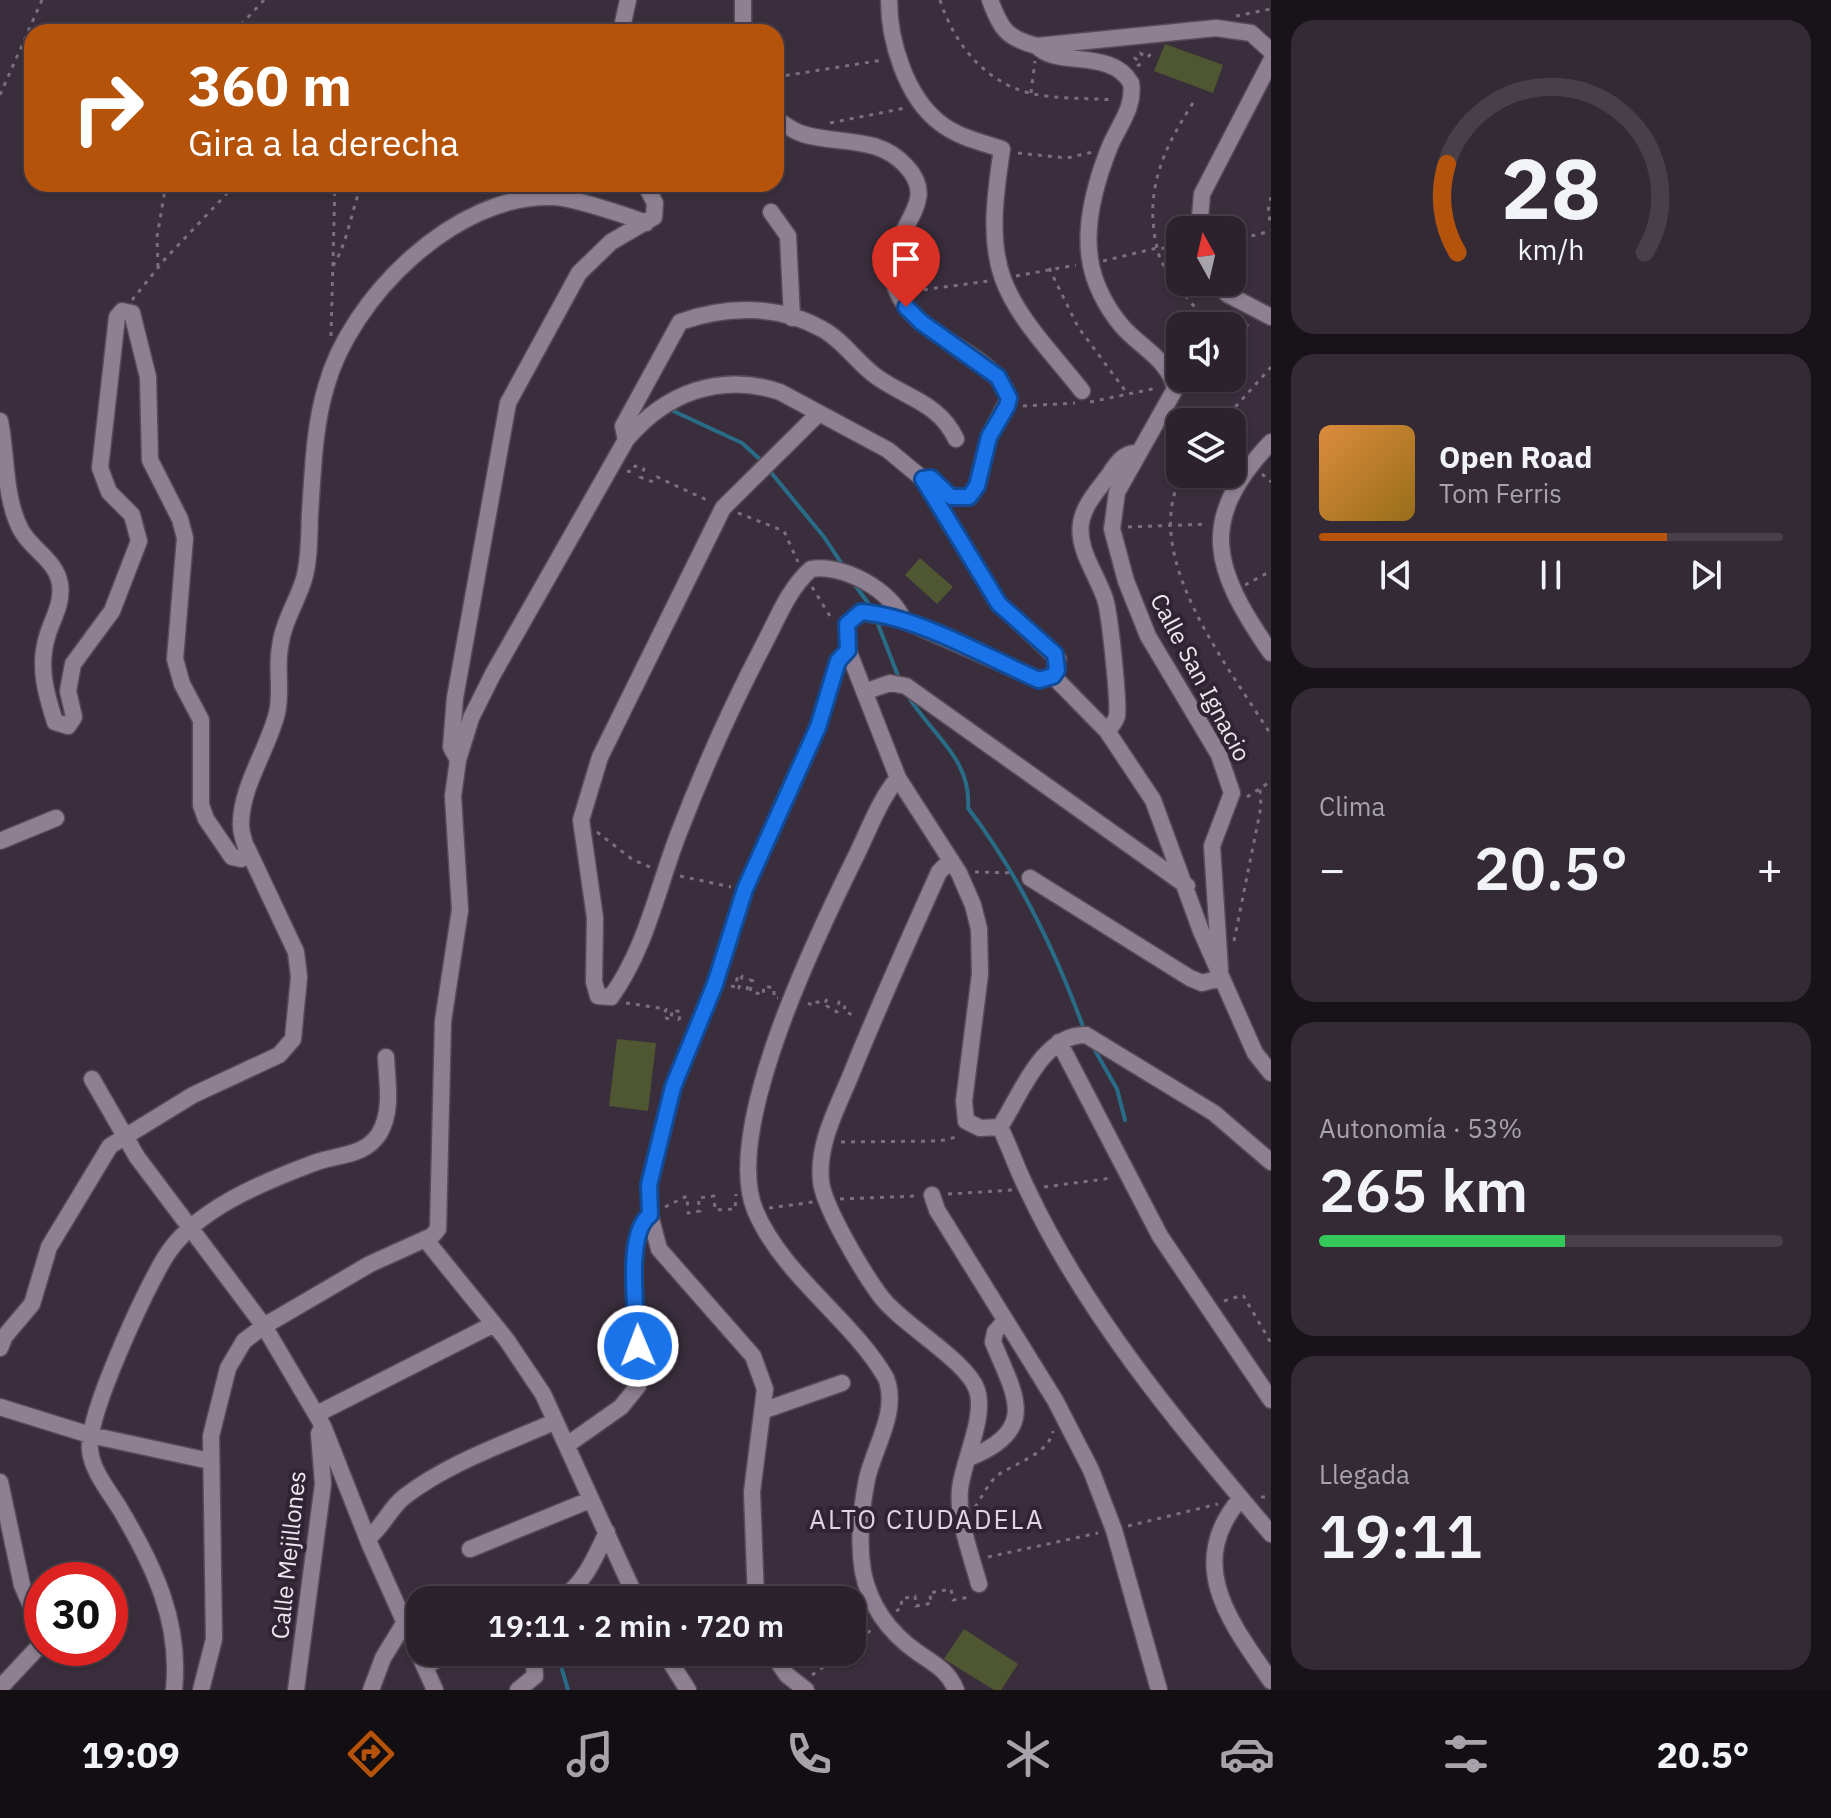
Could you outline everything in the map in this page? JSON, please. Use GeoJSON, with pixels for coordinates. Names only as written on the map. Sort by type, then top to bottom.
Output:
{"type":"FeatureCollection","features":[{"type":"Feature","properties":{"kind":"street"},"geometry":{"type":"LineString","coordinates":[[623,24],[628,0]]}},
{"type":"Feature","properties":{"kind":"street"},"geometry":{"type":"LineString","coordinates":[[743,0],[743,24]]}},
{"type":"Feature","properties":{"kind":"street"},"geometry":{"type":"LineString","coordinates":[[889,0],[890,27],[899,57],[922,105],[938,121],[960,135],[1002,149],[995,200],[1003,279],[1024,315],[1083,399]]}},
{"type":"Feature","properties":{"kind":"street"},"geometry":{"type":"LineString","coordinates":[[990,0],[1003,28],[1015,41],[1037,46],[1216,28],[1251,33],[1271,51]]}},
{"type":"Feature","properties":{"kind":"street"},"geometry":{"type":"LineString","coordinates":[[1037,46],[1043,53],[1090,59],[1117,70],[1131,83],[1131,102],[1110,147],[1088,232],[1090,264],[1114,315],[1166,368]]}},
{"type":"Feature","properties":{"kind":"street"},"geometry":{"type":"LineString","coordinates":[[1200,216],[1200,203],[1211,173],[1269,67]]}},
{"type":"Feature","properties":{"kind":"street"},"geometry":{"type":"LineString","coordinates":[[784,124],[802,134],[868,144],[892,155],[918,181],[920,201],[894,245],[892,276],[898,293],[921,322],[998,377],[1009,398],[989,437],[977,486],[969,497],[951,497],[931,478],[923,479]]}},
{"type":"Feature","properties":{"kind":"street"},"geometry":{"type":"LineString","coordinates":[[458,760],[451,747],[455,698],[508,403],[579,273],[611,242],[654,217],[656,208],[649,192]]}},
{"type":"Feature","properties":{"kind":"street"},"geometry":{"type":"LineString","coordinates":[[0,1348],[13,1324],[32,1304],[49,1247],[96,1164],[110,1146],[193,1095],[279,1055],[293,1039],[299,977],[296,952],[247,848],[241,830],[242,812],[277,713],[280,644],[307,568],[317,441],[325,387],[336,359],[374,301],[402,267],[445,229],[463,219],[500,205],[551,196],[646,223]]}},
{"type":"Feature","properties":{"kind":"street"},"geometry":{"type":"LineString","coordinates":[[771,212],[788,236],[792,318]]}},
{"type":"Feature","properties":{"kind":"street"},"geometry":{"type":"LineString","coordinates":[[1231,296],[1265,314]]}},
{"type":"Feature","properties":{"kind":"street"},"geometry":{"type":"LineString","coordinates":[[626,440],[623,426],[680,322],[726,310],[753,309],[823,329],[877,377],[947,419],[956,439]]}},
{"type":"Feature","properties":{"kind":"street"},"geometry":{"type":"LineString","coordinates":[[0,421],[9,490],[17,519],[22,532],[53,565],[59,579],[60,604],[46,639],[43,673],[55,722],[68,726],[74,717],[68,691],[73,664],[112,611],[139,541],[132,515],[109,492],[100,468],[117,317],[126,311],[134,316],[148,377],[150,460],[180,519],[185,538],[175,646],[182,684],[201,720],[201,805],[206,819],[232,857],[243,857],[247,848]]}},
{"type":"Feature","properties":{"kind":"street"},"geometry":{"type":"LineString","coordinates":[[201,1690],[214,1639],[210,1461],[214,1414],[228,1368],[244,1341],[264,1326],[358,1271],[432,1236],[440,1222],[443,1021],[460,910],[453,796],[458,760],[471,718],[493,674],[626,440],[654,410],[671,399],[708,386],[760,386],[888,450],[923,479],[999,604],[1055,654],[1058,664],[1053,676]]}},
{"type":"Feature","properties":{"kind":"street","name":"Calle San Ignacio"},"geometry":{"type":"LineString","coordinates":[[1173,392],[1117,492],[1112,529],[1142,623],[1219,755],[1232,793],[1212,846],[1220,970]]}},
{"type":"Feature","properties":{"kind":"street"},"geometry":{"type":"LineString","coordinates":[[819,413],[723,508],[600,757],[581,820],[595,918],[595,991],[603,999],[613,994],[636,953],[677,839],[726,722],[792,589],[811,569],[836,568],[889,600],[903,620]]}},
{"type":"Feature","properties":{"kind":"street"},"geometry":{"type":"LineString","coordinates":[[1271,442],[1237,481],[1220,525],[1223,566],[1271,653]]}},
{"type":"Feature","properties":{"kind":"street"},"geometry":{"type":"LineString","coordinates":[[1107,731],[1113,725],[1117,711],[1111,637],[1105,599],[1088,562],[1081,524],[1092,498],[1113,468],[1127,455],[1137,453]]}},
{"type":"Feature","properties":{"kind":"street"},"geometry":{"type":"LineString","coordinates":[[1000,1127],[972,1126],[966,1121],[964,1101],[981,952],[973,905],[951,860],[898,778],[848,650],[845,632],[852,617],[861,612],[903,620],[1039,680],[1053,676]]}},
{"type":"Feature","properties":{"kind":"street"},"geometry":{"type":"LineString","coordinates":[[755,1586],[752,1492],[765,1410],[765,1389],[753,1356],[659,1249],[650,1215],[649,1185],[673,1087],[715,984],[745,889],[818,727],[838,661],[848,650]]}},
{"type":"Feature","properties":{"kind":"street"},"geometry":{"type":"LineString","coordinates":[[1053,676],[1107,731],[1153,800],[1201,931],[1255,1053],[1271,1073]]}},
{"type":"Feature","properties":{"kind":"street"},"geometry":{"type":"LineString","coordinates":[[864,692],[890,683],[906,686],[1187,886]]}},
{"type":"Feature","properties":{"kind":"street"},"geometry":{"type":"LineString","coordinates":[[898,778],[808,954],[790,1000],[770,1060],[751,1140],[753,1203],[825,1306],[880,1368],[891,1391],[888,1416],[868,1477],[860,1544],[864,1573],[882,1618],[899,1639],[939,1666],[956,1690]]}},
{"type":"Feature","properties":{"kind":"street"},"geometry":{"type":"LineString","coordinates":[[0,841],[56,818]]}},
{"type":"Feature","properties":{"kind":"street"},"geometry":{"type":"LineString","coordinates":[[951,860],[939,872],[823,1142],[820,1180],[825,1200],[880,1296],[972,1379],[980,1404],[969,1448],[971,1457],[961,1485],[964,1523],[979,1584]]}},
{"type":"Feature","properties":{"kind":"street"},"geometry":{"type":"LineString","coordinates":[[1023,875],[1190,978],[1211,982],[1220,970]]}},
{"type":"Feature","properties":{"kind":"street"},"geometry":{"type":"LineString","coordinates":[[1000,1127],[1046,1054],[1059,1042],[1078,1035],[1100,1041],[1214,1113],[1271,1162]]}},
{"type":"Feature","properties":{"kind":"street"},"geometry":{"type":"LineString","coordinates":[[1059,1042],[1127,1176],[1205,1307],[1271,1400]]}},
{"type":"Feature","properties":{"kind":"street"},"geometry":{"type":"LineString","coordinates":[[174,1690],[175,1639],[166,1599],[95,1467],[90,1435],[134,1315],[178,1238],[190,1228],[282,1176],[369,1145],[380,1133],[388,1109],[386,1057]]}},
{"type":"Feature","properties":{"kind":"street"},"geometry":{"type":"LineString","coordinates":[[92,1079],[126,1137],[264,1326],[320,1420],[405,1622],[388,1648],[371,1690]]}},
{"type":"Feature","properties":{"kind":"street"},"geometry":{"type":"LineString","coordinates":[[1000,1127],[1027,1189],[1093,1302],[1152,1390],[1271,1534]]}},
{"type":"Feature","properties":{"kind":"street"},"geometry":{"type":"LineString","coordinates":[[932,1195],[937,1210],[1004,1322],[1055,1400],[1091,1470],[1114,1530],[1159,1690]]}},
{"type":"Feature","properties":{"kind":"street"},"geometry":{"type":"LineString","coordinates":[[567,1445],[621,1407],[638,1386],[635,1252],[642,1224],[650,1215]]}},
{"type":"Feature","properties":{"kind":"street"},"geometry":{"type":"LineString","coordinates":[[425,1239],[494,1324],[543,1394],[631,1586]]}},
{"type":"Feature","properties":{"kind":"street"},"geometry":{"type":"LineString","coordinates":[[971,1457],[997,1440],[1017,1417],[1017,1401],[993,1342],[995,1332],[1004,1322]]}},
{"type":"Feature","properties":{"kind":"street"},"geometry":{"type":"LineString","coordinates":[[320,1420],[494,1324]]}},
{"type":"Feature","properties":{"kind":"street"},"geometry":{"type":"LineString","coordinates":[[765,1410],[842,1383]]}},
{"type":"Feature","properties":{"kind":"street"},"geometry":{"type":"LineString","coordinates":[[0,1407],[90,1435],[210,1461]]}},
{"type":"Feature","properties":{"kind":"street","name":"Calle Mejillones"},"geometry":{"type":"LineString","coordinates":[[296,1690],[320,1508],[323,1458],[320,1420]]}},
{"type":"Feature","properties":{"kind":"street"},"geometry":{"type":"LineString","coordinates":[[368,1538],[400,1500],[415,1489],[444,1471],[554,1422]]}},
{"type":"Feature","properties":{"kind":"street"},"geometry":{"type":"LineString","coordinates":[[0,1482],[24,1590]]}},
{"type":"Feature","properties":{"kind":"street"},"geometry":{"type":"LineString","coordinates":[[1241,1498],[1216,1537],[1212,1560],[1224,1608],[1271,1681]]}},
{"type":"Feature","properties":{"kind":"street"},"geometry":{"type":"LineString","coordinates":[[470,1549],[590,1500]]}},
{"type":"Feature","properties":{"kind":"street"},"geometry":{"type":"LineString","coordinates":[[576,1586],[591,1566],[607,1532]]}},
{"type":"Feature","properties":{"kind":"street"},"geometry":{"type":"LineString","coordinates":[[0,1688],[24,1662]]}},
{"type":"Feature","properties":{"kind":"street"},"geometry":{"type":"LineString","coordinates":[[424,1666],[435,1690]]}},
{"type":"Feature","properties":{"kind":"street"},"geometry":{"type":"LineString","coordinates":[[518,1690],[535,1676],[536,1666]]}},
{"type":"Feature","properties":{"kind":"street"},"geometry":{"type":"LineString","coordinates":[[673,1666],[688,1690]]}},
{"type":"Feature","properties":{"kind":"street"},"geometry":{"type":"LineString","coordinates":[[783,1666],[802,1687]]}},
{"type":"Feature","properties":{"kind":"path"},"geometry":{"type":"LineString","coordinates":[[31,24],[42,0]]}},
{"type":"Feature","properties":{"kind":"path"},"geometry":{"type":"LineString","coordinates":[[242,24],[264,0]]}},
{"type":"Feature","properties":{"kind":"path"},"geometry":{"type":"LineString","coordinates":[[940,0],[962,48],[987,72],[1031,93],[1131,102]]}},
{"type":"Feature","properties":{"kind":"path"},"geometry":{"type":"LineString","coordinates":[[0,95],[24,41]]}},
{"type":"Feature","properties":{"kind":"path"},"geometry":{"type":"LineString","coordinates":[[1031,93],[1037,46]]}},
{"type":"Feature","properties":{"kind":"path"},"geometry":{"type":"LineString","coordinates":[[1132,71],[1135,68],[1129,63],[1132,60],[1138,67],[1141,64],[1135,58],[1140,53],[1147,58],[1151,51],[1164,46]]}},
{"type":"Feature","properties":{"kind":"path"},"geometry":{"type":"LineString","coordinates":[[784,76],[899,57]]}},
{"type":"Feature","properties":{"kind":"path"},"geometry":{"type":"LineString","coordinates":[[1193,103],[1171,138],[1152,184],[1157,248],[1186,296],[1200,312]]}},
{"type":"Feature","properties":{"kind":"path"},"geometry":{"type":"LineString","coordinates":[[834,139],[823,132],[824,125],[922,105]]}},
{"type":"Feature","properties":{"kind":"path"},"geometry":{"type":"LineString","coordinates":[[1002,149],[1036,157],[1067,158],[1110,147]]}},
{"type":"Feature","properties":{"kind":"path"},"geometry":{"type":"LineString","coordinates":[[158,267],[157,237],[165,192]]}},
{"type":"Feature","properties":{"kind":"path"},"geometry":{"type":"LineString","coordinates":[[126,311],[158,267],[228,192]]}},
{"type":"Feature","properties":{"kind":"path"},"geometry":{"type":"LineString","coordinates":[[335,192],[330,322],[336,359]]}},
{"type":"Feature","properties":{"kind":"path"},"geometry":{"type":"LineString","coordinates":[[331,269],[342,251],[359,192]]}},
{"type":"Feature","properties":{"kind":"path"},"geometry":{"type":"LineString","coordinates":[[1271,197],[1271,225]]}},
{"type":"Feature","properties":{"kind":"path"},"geometry":{"type":"LineString","coordinates":[[1246,237],[1271,231]]}},
{"type":"Feature","properties":{"kind":"path"},"geometry":{"type":"LineString","coordinates":[[898,293],[1003,279],[1166,248]]}},
{"type":"Feature","properties":{"kind":"path"},"geometry":{"type":"LineString","coordinates":[[1049,268],[1078,327],[1129,395]]}},
{"type":"Feature","properties":{"kind":"path"},"geometry":{"type":"LineString","coordinates":[[1246,330],[1265,314]]}},
{"type":"Feature","properties":{"kind":"path"},"geometry":{"type":"LineString","coordinates":[[1234,408],[1271,367]]}},
{"type":"Feature","properties":{"kind":"path"},"geometry":{"type":"LineString","coordinates":[[1007,406],[1129,395],[1166,386]]}},
{"type":"Feature","properties":{"kind":"path"},"geometry":{"type":"LineString","coordinates":[[612,467],[632,472],[635,466],[644,469],[640,477],[653,482],[657,477],[723,508],[784,531],[804,575],[834,622],[845,632]]}},
{"type":"Feature","properties":{"kind":"path"},"geometry":{"type":"LineString","coordinates":[[1175,488],[1169,524],[1188,600],[1271,735]]}},
{"type":"Feature","properties":{"kind":"path"},"geometry":{"type":"LineString","coordinates":[[1112,529],[1169,524],[1220,525]]}},
{"type":"Feature","properties":{"kind":"path"},"geometry":{"type":"LineString","coordinates":[[1235,591],[1271,571]]}},
{"type":"Feature","properties":{"kind":"path"},"geometry":{"type":"LineString","coordinates":[[1233,945],[1261,807],[1260,789]]}},
{"type":"Feature","properties":{"kind":"path"},"geometry":{"type":"LineString","coordinates":[[989,872],[1023,875]]}},
{"type":"Feature","properties":{"kind":"path"},"geometry":{"type":"LineString","coordinates":[[613,994],[639,1008],[666,1009],[664,1017],[671,1020],[672,1010],[681,1012],[679,1020],[687,1021],[687,1013],[700,1018]]}},
{"type":"Feature","properties":{"kind":"path"},"geometry":{"type":"LineString","coordinates":[[823,1142],[940,1141],[959,1138],[972,1126]]}},
{"type":"Feature","properties":{"kind":"path"},"geometry":{"type":"LineString","coordinates":[[650,1215],[687,1196],[688,1213],[700,1211],[698,1198],[714,1196],[715,1210],[735,1209],[736,1193],[753,1203],[825,1200],[1027,1189],[1127,1176]]}},
{"type":"Feature","properties":{"kind":"path"},"geometry":{"type":"LineString","coordinates":[[1205,1307],[1243,1295],[1271,1343]]}},
{"type":"Feature","properties":{"kind":"path"},"geometry":{"type":"LineString","coordinates":[[964,1523],[996,1476],[1025,1461],[1052,1437],[1054,1427]]}},
{"type":"Feature","properties":{"kind":"path"},"geometry":{"type":"LineString","coordinates":[[866,1633],[882,1618],[902,1608],[901,1599],[915,1596],[916,1606],[932,1603],[929,1593],[951,1589],[953,1600],[975,1596],[975,1587],[979,1584]]}},
{"type":"Feature","properties":{"kind":"path"},"geometry":{"type":"LineString","coordinates":[[802,1687],[828,1666]]}},
{"type":"Feature","properties":{"kind":"green space"},"geometry":{"type":"Polygon","coordinates":[[[1165,44],[1223,65],[1213,93],[1154,71],[1165,44]]]}},
{"type":"Feature","properties":{"kind":"green space"},"geometry":{"type":"Polygon","coordinates":[[[920,558],[953,587],[937,604],[905,575],[920,558]]]}},
{"type":"Feature","properties":{"kind":"green space"},"geometry":{"type":"Polygon","coordinates":[[[617,1039],[656,1043],[648,1111],[609,1106],[617,1039]]]}},
{"type":"Feature","properties":{"kind":"green space"},"geometry":{"type":"Polygon","coordinates":[[[964,1629],[1018,1664],[1001,1690],[994,1690],[944,1659],[964,1629]]]}},
{"type":"Feature","properties":{"kind":"waterway"},"geometry":{"type":"LineString","coordinates":[[669,409],[742,443],[764,463]]}},
{"type":"Feature","properties":{"kind":"waterway"},"geometry":{"type":"LineString","coordinates":[[769,470],[824,537],[844,567]]}},
{"type":"Feature","properties":{"kind":"waterway"},"geometry":{"type":"LineString","coordinates":[[855,585],[871,607]]}},
{"type":"Feature","properties":{"kind":"waterway"},"geometry":{"type":"LineString","coordinates":[[876,619],[900,681]]}},
{"type":"Feature","properties":{"kind":"waterway"},"geometry":{"type":"LineString","coordinates":[[908,696],[957,761],[968,791],[968,808],[1004,860],[1035,916],[1085,1032]]}},
{"type":"Feature","properties":{"kind":"waterway"},"geometry":{"type":"LineString","coordinates":[[1093,1047],[1117,1089],[1125,1120]]}},
{"type":"Feature","properties":{"kind":"waterway"},"geometry":{"type":"LineString","coordinates":[[561,1666],[568,1690]]}},
{"type":"Feature","properties":{"kind":"district","name":"ALTO CIUDADELA"},"geometry":{"type":"Point","coordinates":[927,1519]}},
{"type":"Feature","properties":{"kind":"route"},"geometry":{"type":"LineString","coordinates":[[638,1346],[635,1252],[642,1224],[650,1215],[649,1185],[673,1087],[715,984],[745,889],[818,727],[838,661],[848,650],[845,641],[847,624],[861,612],[874,613],[903,620],[1039,680],[1053,676],[1057,670],[1055,654],[999,604],[954,525],[923,479],[931,478],[956,499],[969,497],[977,486],[989,437],[1007,406],[1009,398],[1006,389],[998,377],[921,322],[906,307]]}}]}
